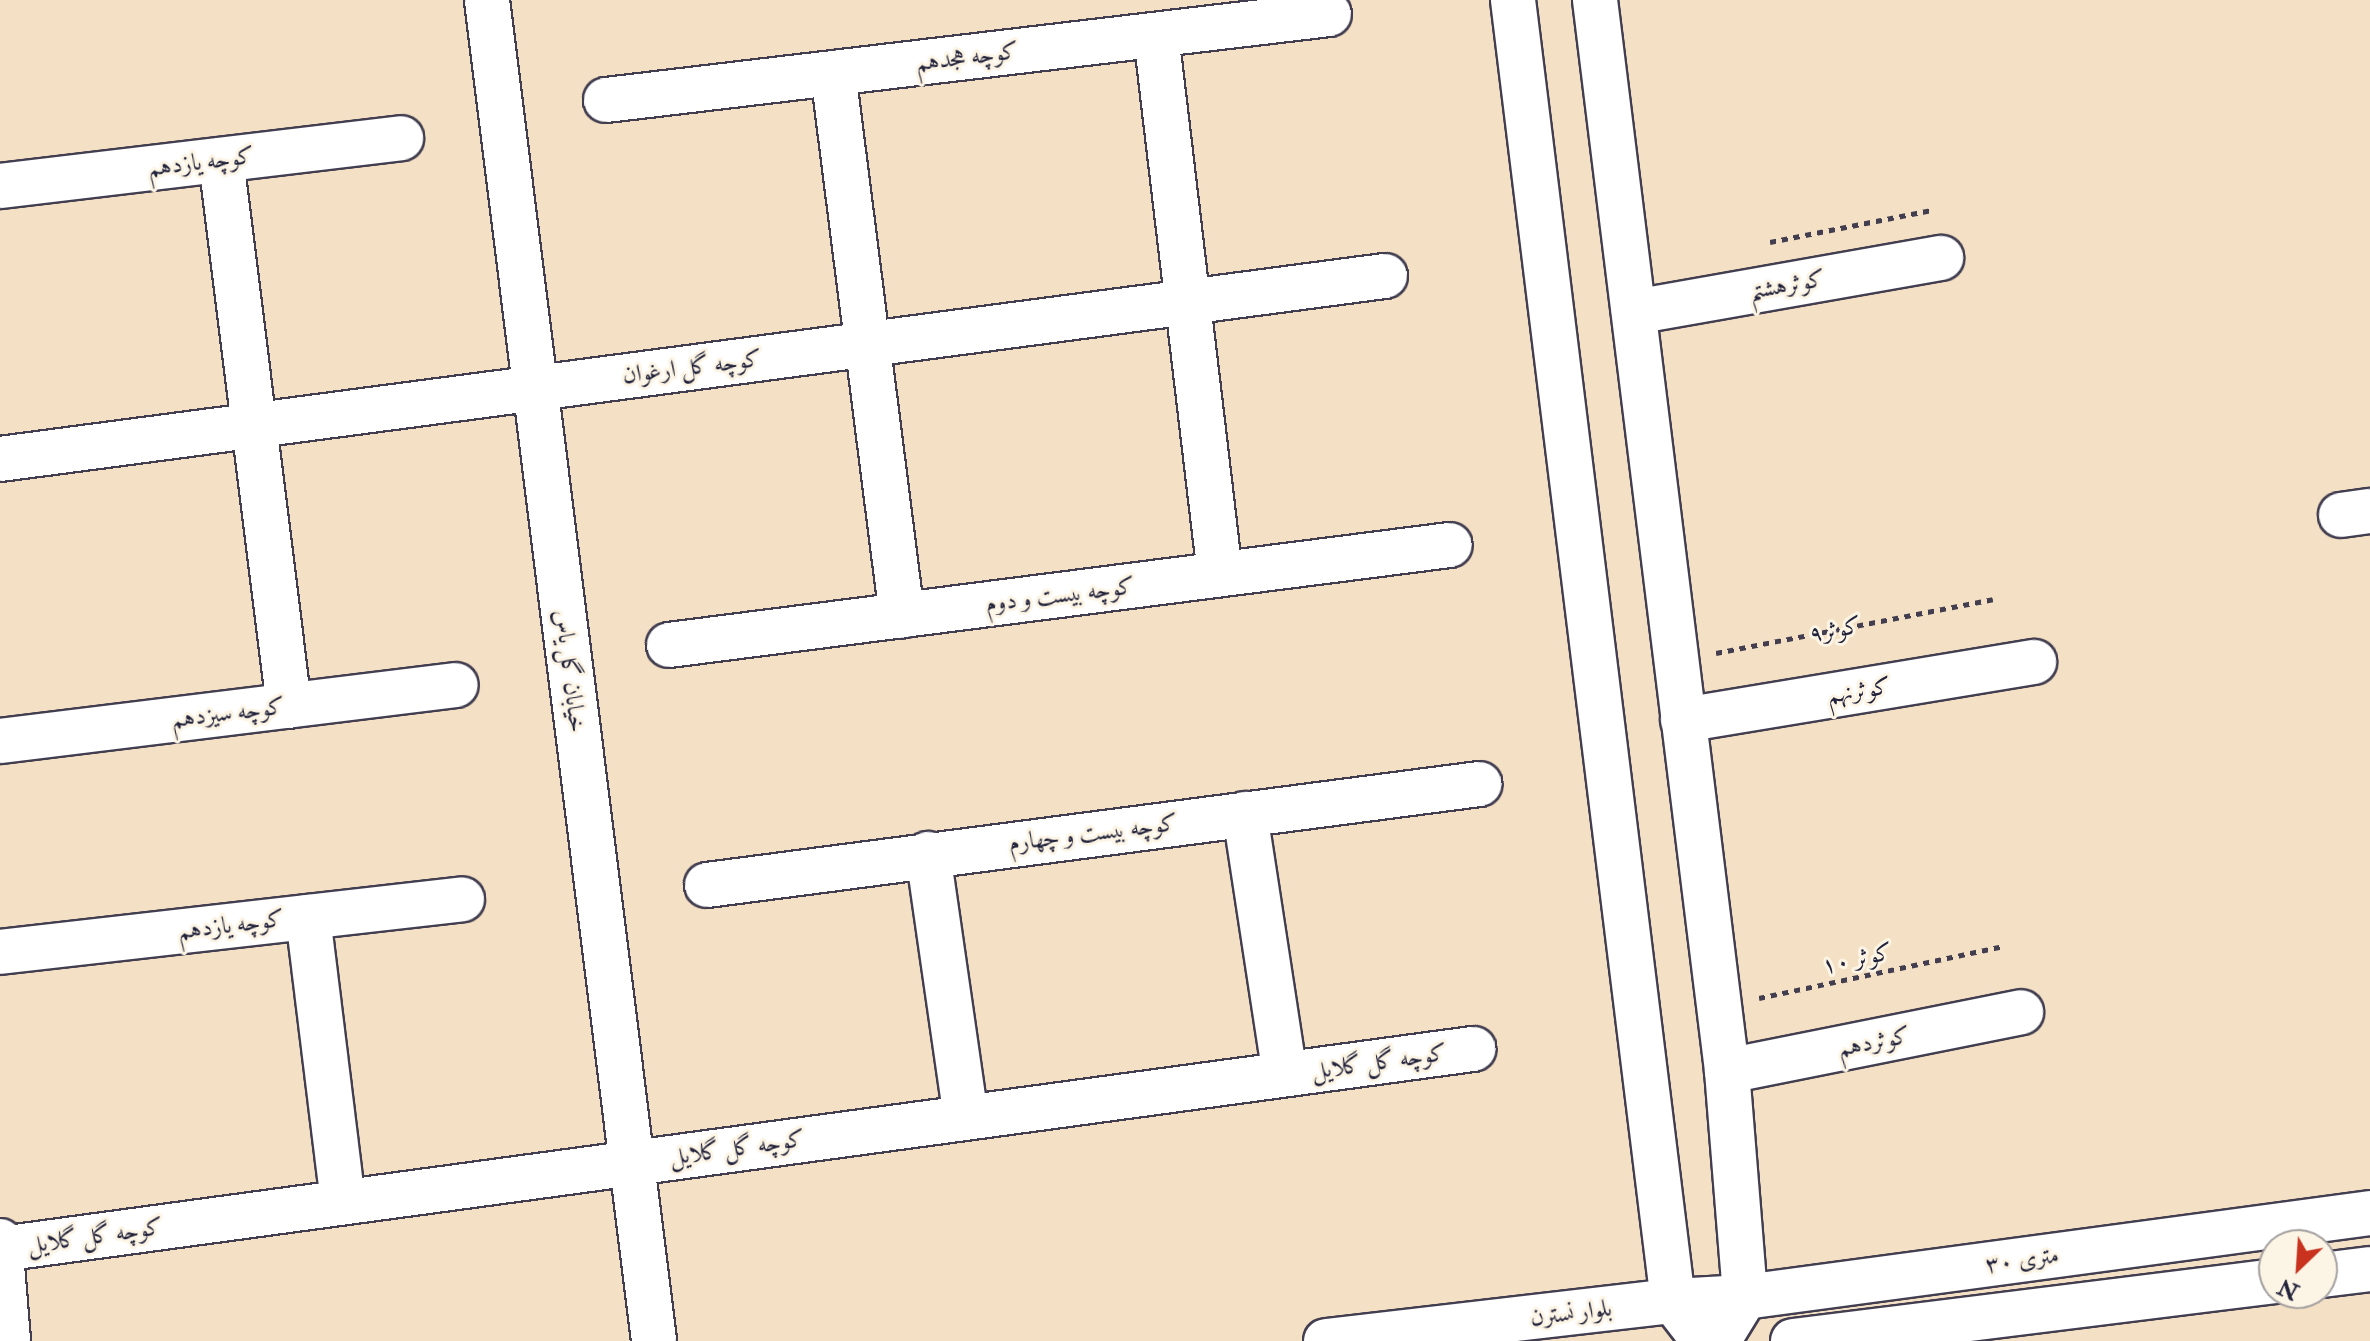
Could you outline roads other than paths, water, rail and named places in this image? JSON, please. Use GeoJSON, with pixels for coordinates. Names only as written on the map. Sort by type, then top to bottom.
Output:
{"type":"FeatureCollection","features":[{"type":"Feature","properties":{"kind":"street","name":"خیابان گل یاس"},"geometry":{"type":"LineString","coordinates":[[487,0],[654,1341]]}},
{"type":"Feature","properties":{"kind":"street"},"geometry":{"type":"LineString","coordinates":[[1513,0],[1673,1301],[1704,1341]]}},
{"type":"Feature","properties":{"kind":"street"},"geometry":{"type":"LineString","coordinates":[[1595,0],[1727,1071],[1745,1297],[1718,1341]]}},
{"type":"Feature","properties":{"kind":"street","name":"کوچه هجدهم"},"geometry":{"type":"LineString","coordinates":[[606,100],[1329,14]]}},
{"type":"Feature","properties":{"kind":"street"},"geometry":{"type":"LineString","coordinates":[[1156,35],[1220,574]]}},
{"type":"Feature","properties":{"kind":"street"},"geometry":{"type":"LineString","coordinates":[[833,73],[902,616]]}},
{"type":"Feature","properties":{"kind":"street","name":"کوچه یازدهم"},"geometry":{"type":"LineString","coordinates":[[0,186],[401,138]]}},
{"type":"Feature","properties":{"kind":"street"},"geometry":{"type":"LineString","coordinates":[[221,160],[289,706]]}},
{"type":"Feature","properties":{"kind":"street","name":"کوثرهشتم"},"geometry":{"type":"LineString","coordinates":[[1634,312],[1941,258]]}},
{"type":"Feature","properties":{"kind":"street","name":"کوچه گل ارغوان"},"geometry":{"type":"LineString","coordinates":[[0,459],[1385,276]]}},
{"type":"Feature","properties":{"kind":"street","name":"کوچه بیست و دوم"},"geometry":{"type":"LineString","coordinates":[[669,645],[1450,545]]}},
{"type":"Feature","properties":{"kind":"street","name":"کوثرنهم"},"geometry":{"type":"LineString","coordinates":[[1683,720],[2034,662]]}},
{"type":"Feature","properties":{"kind":"street","name":"کوچه سیزدهم"},"geometry":{"type":"LineString","coordinates":[[0,741],[456,685]]}},
{"type":"Feature","properties":{"kind":"street","name":"کوچه بیست و چهارم"},"geometry":{"type":"LineString","coordinates":[[707,885],[1479,784]]}},
{"type":"Feature","properties":{"kind":"street"},"geometry":{"type":"LineString","coordinates":[[1245,814],[1285,1074]]}},
{"type":"Feature","properties":{"kind":"street"},"geometry":{"type":"LineString","coordinates":[[928,854],[966,1117]]}},
{"type":"Feature","properties":{"kind":"street","name":"کوچه یازدهم"},"geometry":{"type":"LineString","coordinates":[[0,952],[462,899]]}},
{"type":"Feature","properties":{"kind":"street"},"geometry":{"type":"LineString","coordinates":[[308,917],[343,1202]]}},
{"type":"Feature","properties":{"kind":"street","name":"کوثردهم"},"geometry":{"type":"LineString","coordinates":[[1727,1071],[2021,1012]]}},
{"type":"Feature","properties":{"kind":"street","name":"کوچه گل گلایل"},"geometry":{"type":"LineString","coordinates":[[1,1249],[1473,1049]]}},
{"type":"Feature","properties":{"kind":"street","name":"۳۰ متری"},"geometry":{"type":"LineString","coordinates":[[1673,1301],[1745,1297],[2370,1213]]}},
{"type":"Feature","properties":{"kind":"street"},"geometry":{"type":"LineString","coordinates":[[0,1241],[8,1341]]}},
{"type":"Feature","properties":{"kind":"street"},"geometry":{"type":"LineString","coordinates":[[2338,1273],[2370,1269]]}},
{"type":"Feature","properties":{"kind":"street"},"geometry":{"type":"LineString","coordinates":[[1793,1341],[2258,1283]]}},
{"type":"Feature","properties":{"kind":"street","name":"بلوار نسترن"},"geometry":{"type":"LineString","coordinates":[[1326,1341],[1673,1301]]}}]}
